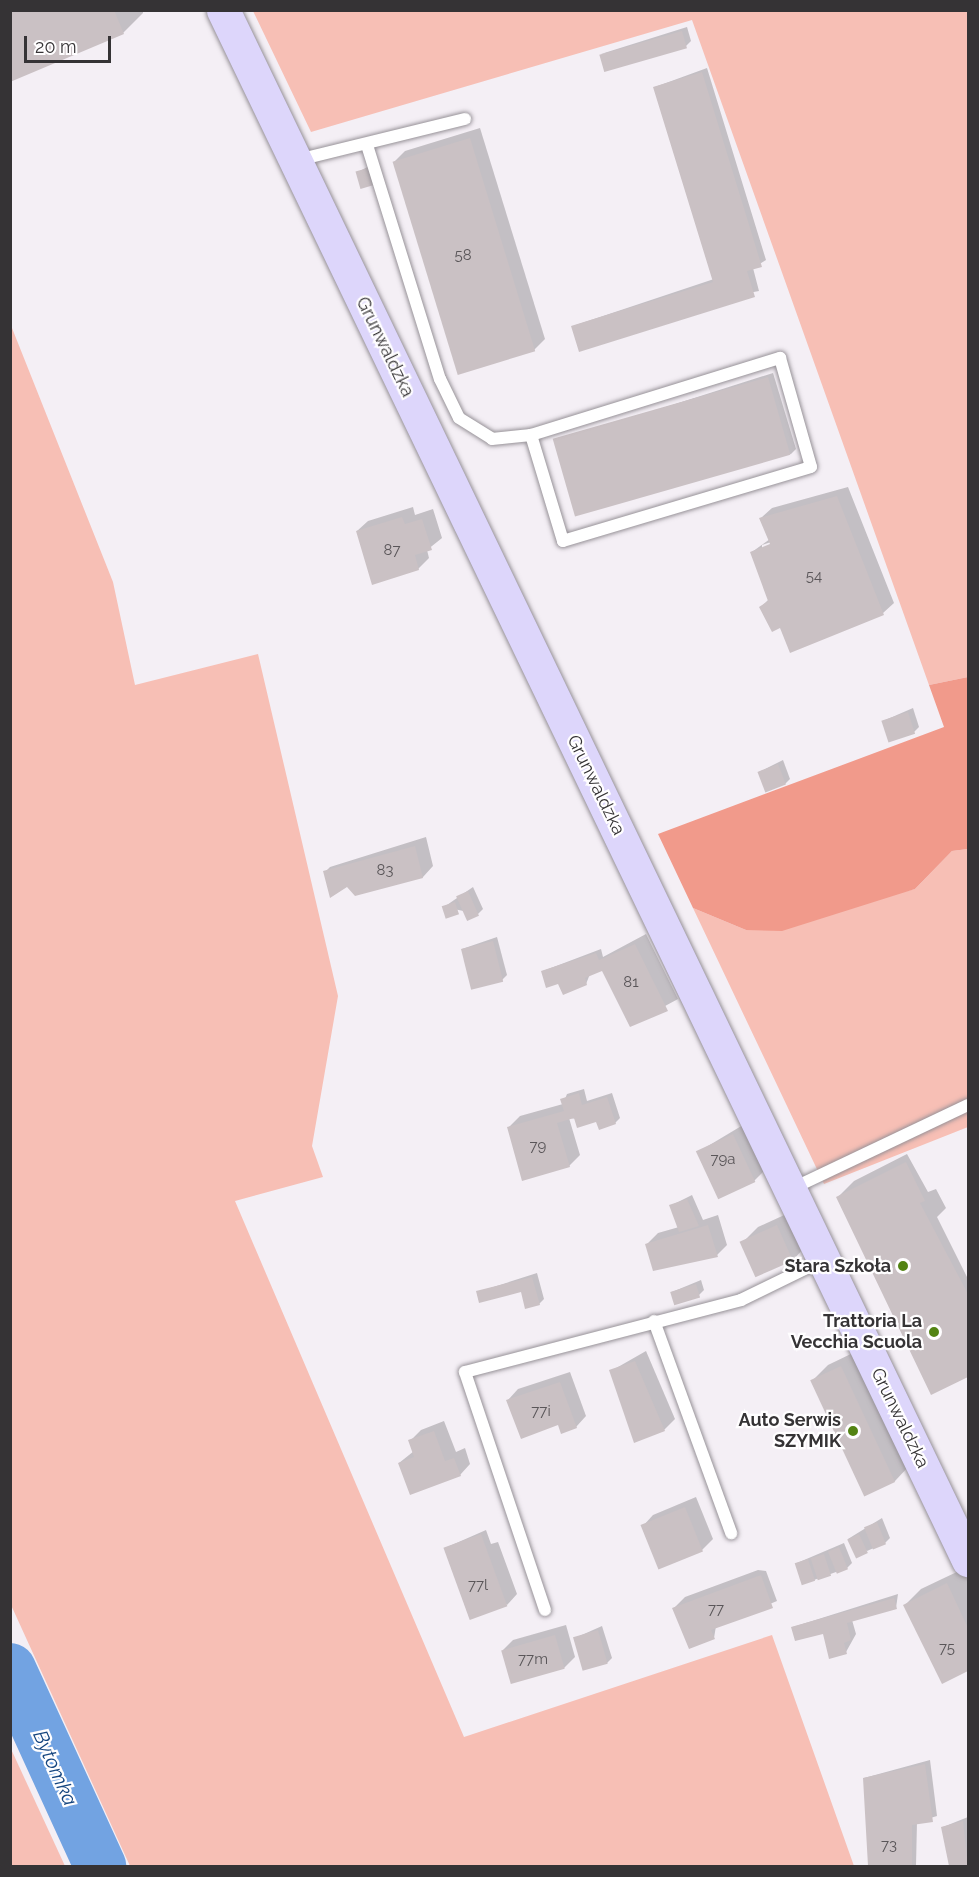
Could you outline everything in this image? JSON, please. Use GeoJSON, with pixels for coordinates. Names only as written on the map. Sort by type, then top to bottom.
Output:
{"type":"FeatureCollection","features":[{"type":"Feature","properties":{"kind":"street","name":"Grunwaldzka"},"geometry":{"type":"LineString","coordinates":[[223,10],[969,1560]]}},
{"type":"Feature","properties":{"kind":"lane"},"geometry":{"type":"LineString","coordinates":[[294,161],[367,145],[465,119]]}},
{"type":"Feature","properties":{"kind":"lane"},"geometry":{"type":"LineString","coordinates":[[367,145],[440,379],[459,418],[492,439],[531,435],[780,358],[811,467],[563,541],[531,435]]}},
{"type":"Feature","properties":{"kind":"lane"},"geometry":{"type":"LineString","coordinates":[[790,1189],[969,1105]]}},
{"type":"Feature","properties":{"kind":"lane"},"geometry":{"type":"LineString","coordinates":[[545,1610],[465,1371],[741,1300],[824,1259]]}},
{"type":"Feature","properties":{"kind":"lane"},"geometry":{"type":"LineString","coordinates":[[654,1321],[731,1533]]}},
{"type":"Feature","properties":{"kind":"shaded area"},"geometry":{"type":"Polygon","coordinates":[[[253,11],[968,11],[968,677],[929,685],[692,20],[311,132],[253,11]]]}},
{"type":"Feature","properties":{"kind":"shaded area"},"geometry":{"type":"Polygon","coordinates":[[[10,323],[113,582],[135,685],[258,654],[338,996],[312,1146],[323,1177],[235,1201],[464,1737],[772,1635],[854,1866],[130,1866],[11,1605],[10,323]]]}},
{"type":"Feature","properties":{"kind":"shaded area"},"geometry":{"type":"Polygon","coordinates":[[[968,677],[968,849],[952,851],[915,889],[782,931],[746,930],[693,908],[658,834],[944,727],[929,685],[968,677]]]}},
{"type":"Feature","properties":{"kind":"shaded area"},"geometry":{"type":"Polygon","coordinates":[[[968,849],[968,1127],[824,1184],[693,908],[746,930],[915,889],[952,851],[968,849]]]}},
{"type":"Feature","properties":{"kind":"shaded area"},"geometry":{"type":"Polygon","coordinates":[[[11,1749],[65,1866],[11,1866],[11,1749]]]}},
{"type":"Feature","properties":{"kind":"building"},"geometry":{"type":"Polygon","coordinates":[[[10,10],[114,10],[124,34],[10,82],[10,10]]]}},
{"type":"Feature","properties":{"kind":"building"},"geometry":{"type":"Polygon","coordinates":[[[682,31],[687,48],[604,72],[599,55],[682,31]]]}},
{"type":"Feature","properties":{"kind":"building"},"geometry":{"type":"Polygon","coordinates":[[[702,72],[762,267],[747,271],[755,297],[579,352],[571,326],[713,282],[653,87],[702,72]]]}},
{"type":"Feature","properties":{"kind":"building"},"geometry":{"type":"Polygon","coordinates":[[[470,138],[535,351],[458,375],[393,162],[470,138]]]}},
{"type":"Feature","properties":{"kind":"building"},"geometry":{"type":"Polygon","coordinates":[[[368,168],[373,185],[360,189],[356,172],[368,168]]]}},
{"type":"Feature","properties":{"kind":"building"},"geometry":{"type":"Polygon","coordinates":[[[768,377],[790,455],[575,517],[553,439],[768,377]]]}},
{"type":"Feature","properties":{"kind":"building"},"geometry":{"type":"Polygon","coordinates":[[[837,496],[884,615],[790,653],[780,628],[772,632],[759,607],[768,601],[750,552],[770,544],[759,518],[837,496]]]}},
{"type":"Feature","properties":{"kind":"building"},"geometry":{"type":"Polygon","coordinates":[[[402,517],[405,524],[422,519],[432,550],[415,555],[419,570],[372,585],[356,531],[402,517]]]}},
{"type":"Feature","properties":{"kind":"building"},"geometry":{"type":"Polygon","coordinates":[[[908,712],[915,734],[888,743],[881,721],[908,712]]]}},
{"type":"Feature","properties":{"kind":"building"},"geometry":{"type":"Polygon","coordinates":[[[778,764],[786,785],[765,792],[757,772],[778,764]]]}},
{"type":"Feature","properties":{"kind":"building"},"geometry":{"type":"Polygon","coordinates":[[[415,846],[423,878],[355,896],[347,887],[330,898],[323,871],[415,846]]]}},
{"type":"Feature","properties":{"kind":"building"},"geometry":{"type":"Polygon","coordinates":[[[468,891],[479,916],[467,921],[456,896],[468,891]]]}},
{"type":"Feature","properties":{"kind":"building"},"geometry":{"type":"Polygon","coordinates":[[[455,902],[459,914],[446,919],[442,906],[455,902]]]}},
{"type":"Feature","properties":{"kind":"building"},"geometry":{"type":"Polygon","coordinates":[[[493,941],[503,982],[471,990],[461,949],[493,941]]]}},
{"type":"Feature","properties":{"kind":"building"},"geometry":{"type":"Polygon","coordinates":[[[635,944],[668,1011],[630,1027],[602,971],[585,978],[587,985],[563,995],[558,984],[546,988],[541,971],[596,953],[599,960],[635,944]]]}},
{"type":"Feature","properties":{"kind":"building"},"geometry":{"type":"Polygon","coordinates":[[[579,1093],[582,1105],[607,1097],[616,1124],[599,1130],[596,1122],[577,1128],[574,1118],[557,1123],[570,1167],[522,1181],[507,1127],[564,1111],[560,1099],[579,1093]]]}},
{"type":"Feature","properties":{"kind":"building"},"geometry":{"type":"Polygon","coordinates":[[[733,1134],[755,1182],[718,1199],[696,1151],[733,1134]]]}},
{"type":"Feature","properties":{"kind":"building","name":"Stara Szkoła"},"geometry":{"type":"Polygon","coordinates":[[[906,1162],[925,1201],[920,1203],[968,1294],[968,1377],[931,1395],[836,1197],[906,1162]]]}},
{"type":"Feature","properties":{"kind":"building"},"geometry":{"type":"Polygon","coordinates":[[[687,1199],[699,1226],[679,1232],[669,1205],[687,1199]]]}},
{"type":"Feature","properties":{"kind":"building"},"geometry":{"type":"Polygon","coordinates":[[[708,1225],[718,1257],[653,1271],[645,1244],[708,1225]]]}},
{"type":"Feature","properties":{"kind":"building"},"geometry":{"type":"Polygon","coordinates":[[[777,1225],[793,1261],[755,1277],[740,1242],[777,1225]]]}},
{"type":"Feature","properties":{"kind":"building"},"geometry":{"type":"Polygon","coordinates":[[[532,1277],[540,1305],[525,1309],[521,1292],[479,1303],[476,1291],[532,1277]]]}},
{"type":"Feature","properties":{"kind":"building"},"geometry":{"type":"Polygon","coordinates":[[[696,1284],[700,1297],[674,1305],[670,1292],[696,1284]]]}},
{"type":"Feature","properties":{"kind":"building"},"geometry":{"type":"Polygon","coordinates":[[[635,1361],[665,1431],[634,1443],[609,1370],[635,1361]]]}},
{"type":"Feature","properties":{"kind":"building","name":"Auto Serwis SZYMIK"},"geometry":{"type":"Polygon","coordinates":[[[841,1366],[895,1482],[864,1496],[810,1380],[841,1366]]]}},
{"type":"Feature","properties":{"kind":"building"},"geometry":{"type":"Polygon","coordinates":[[[560,1382],[577,1428],[561,1434],[558,1425],[521,1439],[506,1400],[560,1382]]]}},
{"type":"Feature","properties":{"kind":"building"},"geometry":{"type":"Polygon","coordinates":[[[434,1431],[445,1461],[454,1458],[461,1476],[410,1495],[398,1463],[414,1457],[408,1440],[434,1431]]]}},
{"type":"Feature","properties":{"kind":"building"},"geometry":{"type":"Polygon","coordinates":[[[685,1507],[703,1552],[658,1569],[640,1525],[685,1507]]]}},
{"type":"Feature","properties":{"kind":"building"},"geometry":{"type":"Polygon","coordinates":[[[877,1522],[886,1544],[873,1549],[864,1527],[877,1522]]]}},
{"type":"Feature","properties":{"kind":"building"},"geometry":{"type":"Polygon","coordinates":[[[481,1534],[507,1606],[470,1620],[443,1548],[481,1534]]]}},
{"type":"Feature","properties":{"kind":"building"},"geometry":{"type":"Polygon","coordinates":[[[859,1534],[868,1553],[856,1559],[847,1539],[859,1534]]]}},
{"type":"Feature","properties":{"kind":"building"},"geometry":{"type":"Polygon","coordinates":[[[839,1547],[848,1569],[837,1574],[828,1551],[839,1547]]]}},
{"type":"Feature","properties":{"kind":"building"},"geometry":{"type":"Polygon","coordinates":[[[824,1554],[831,1576],[818,1580],[811,1558],[824,1554]]]}},
{"type":"Feature","properties":{"kind":"building"},"geometry":{"type":"Polygon","coordinates":[[[808,1559],[815,1581],[802,1585],[795,1563],[808,1559]]]}},
{"type":"Feature","properties":{"kind":"building"},"geometry":{"type":"Polygon","coordinates":[[[761,1575],[773,1608],[711,1630],[715,1639],[689,1649],[672,1608],[761,1575]]]}},
{"type":"Feature","properties":{"kind":"building"},"geometry":{"type":"Polygon","coordinates":[[[947,1583],[968,1628],[968,1671],[942,1684],[903,1605],[947,1583]]]}},
{"type":"Feature","properties":{"kind":"building"},"geometry":{"type":"Polygon","coordinates":[[[894,1598],[897,1609],[847,1623],[851,1640],[844,1643],[847,1654],[829,1659],[823,1634],[795,1641],[791,1627],[894,1598]]]}},
{"type":"Feature","properties":{"kind":"building"},"geometry":{"type":"Polygon","coordinates":[[[598,1630],[608,1664],[583,1671],[573,1637],[598,1630]]]}},
{"type":"Feature","properties":{"kind":"building"},"geometry":{"type":"Polygon","coordinates":[[[555,1635],[565,1669],[511,1684],[501,1650],[555,1635]]]}},
{"type":"Feature","properties":{"kind":"building"},"geometry":{"type":"Polygon","coordinates":[[[925,1764],[933,1822],[912,1825],[912,1866],[868,1866],[863,1778],[925,1764]]]}},
{"type":"Feature","properties":{"kind":"building"},"geometry":{"type":"Polygon","coordinates":[[[963,1821],[968,1866],[949,1866],[941,1827],[963,1821]]]}},
{"type":"Feature","properties":{"kind":"waterway","name":"Bytomka"},"geometry":{"type":"LineString","coordinates":[[10,1669],[100,1866]]}},
{"type":"Feature","properties":{"kind":"place","name":"Stara Szkoła"},"geometry":{"type":"Point","coordinates":[903,1266]}},
{"type":"Feature","properties":{"kind":"place","name":"Trattoria La Vecchia Scuola"},"geometry":{"type":"Point","coordinates":[934,1332]}},
{"type":"Feature","properties":{"kind":"place","name":"Auto Serwis SZYMIK"},"geometry":{"type":"Point","coordinates":[853,1431]}}]}
